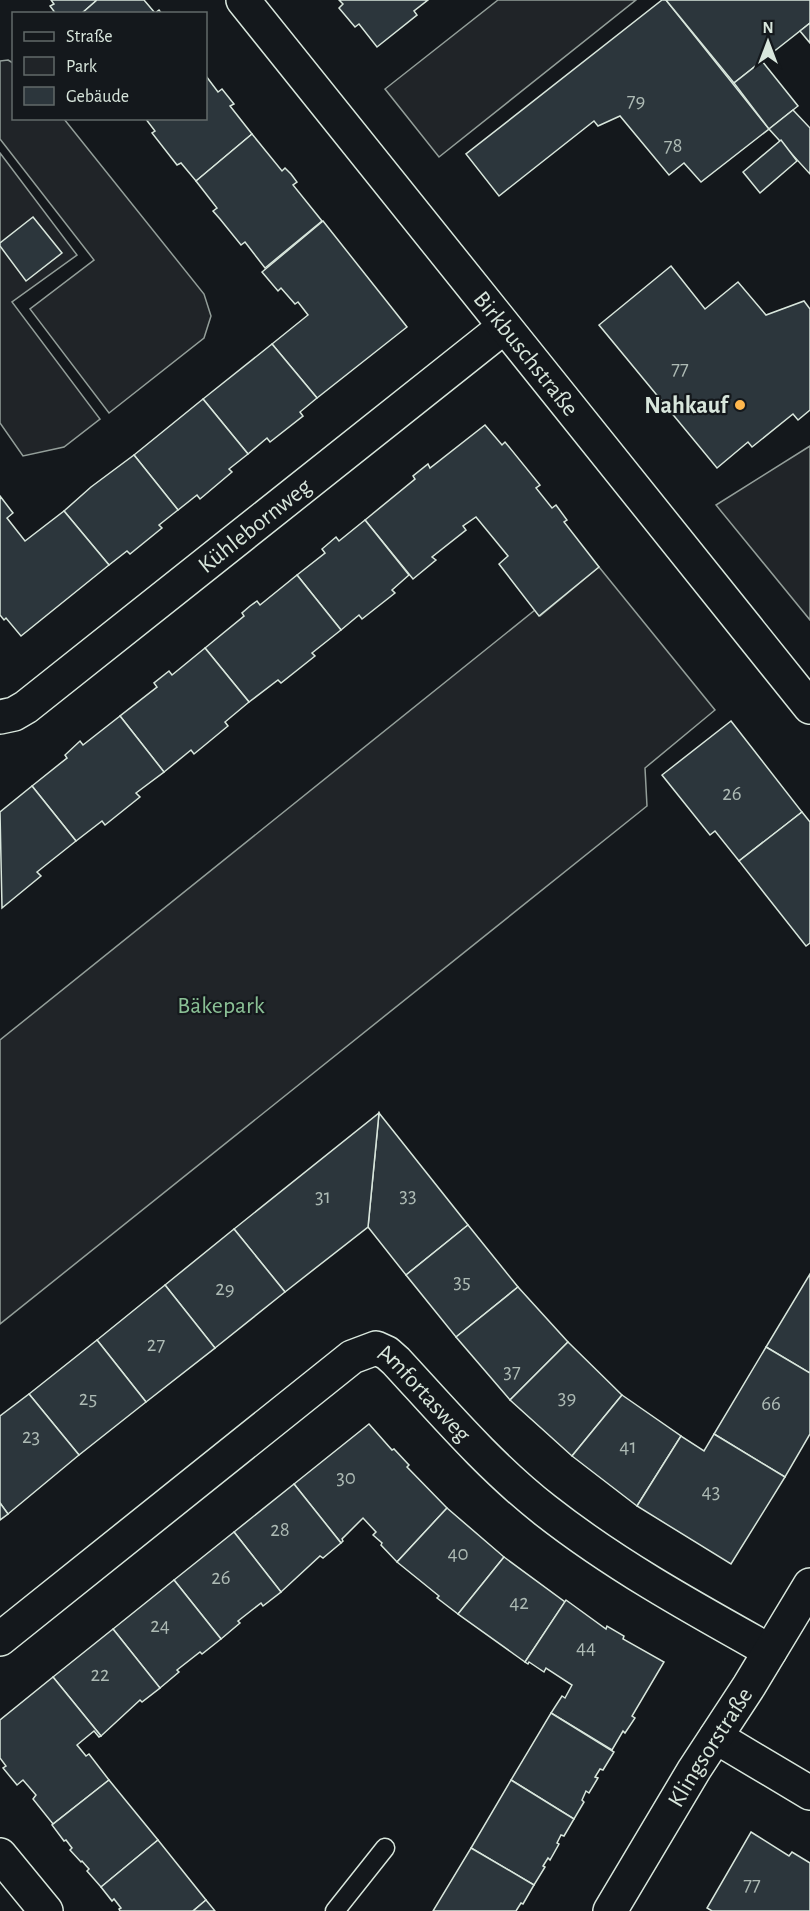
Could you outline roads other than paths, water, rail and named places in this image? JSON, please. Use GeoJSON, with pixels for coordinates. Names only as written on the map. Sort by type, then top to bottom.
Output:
{"type":"FeatureCollection","features":[{"type":"Feature","properties":{"kind":"street","name":"Birkbuschstraße"},"geometry":{"type":"LineString","coordinates":[[243,0],[810,707]]}},
{"type":"Feature","properties":{"kind":"street","name":"Kühlebornweg"},"geometry":{"type":"LineString","coordinates":[[0,717],[14,714],[26,707],[504,327]]}},
{"type":"Feature","properties":{"kind":"street","name":"Amfortasweg"},"geometry":{"type":"LineString","coordinates":[[0,1639],[352,1357],[376,1348],[387,1353],[396,1361],[473,1446],[544,1510],[622,1564],[770,1651]]}},
{"type":"Feature","properties":{"kind":"street","name":"Klingsorstraße"},"geometry":{"type":"LineString","coordinates":[[610,1911],[810,1585]]}},
{"type":"Feature","properties":{"kind":"street"},"geometry":{"type":"LineString","coordinates":[[716,1737],[810,1793]]}},
{"type":"Feature","properties":{"kind":"street"},"geometry":{"type":"LineString","coordinates":[[0,1855],[45,1911]]}},
{"type":"Feature","properties":{"kind":"lane"},"geometry":{"type":"LineString","coordinates":[[335,1911],[385,1848]]}},
{"type":"Feature","properties":{"kind":"place","name":"Nahkauf"},"geometry":{"type":"Point","coordinates":[740,405]}},
{"type":"Feature","properties":{"kind":"park label","name":"Bäkepark"},"geometry":{"type":"Point","coordinates":[221,1005]}}]}
